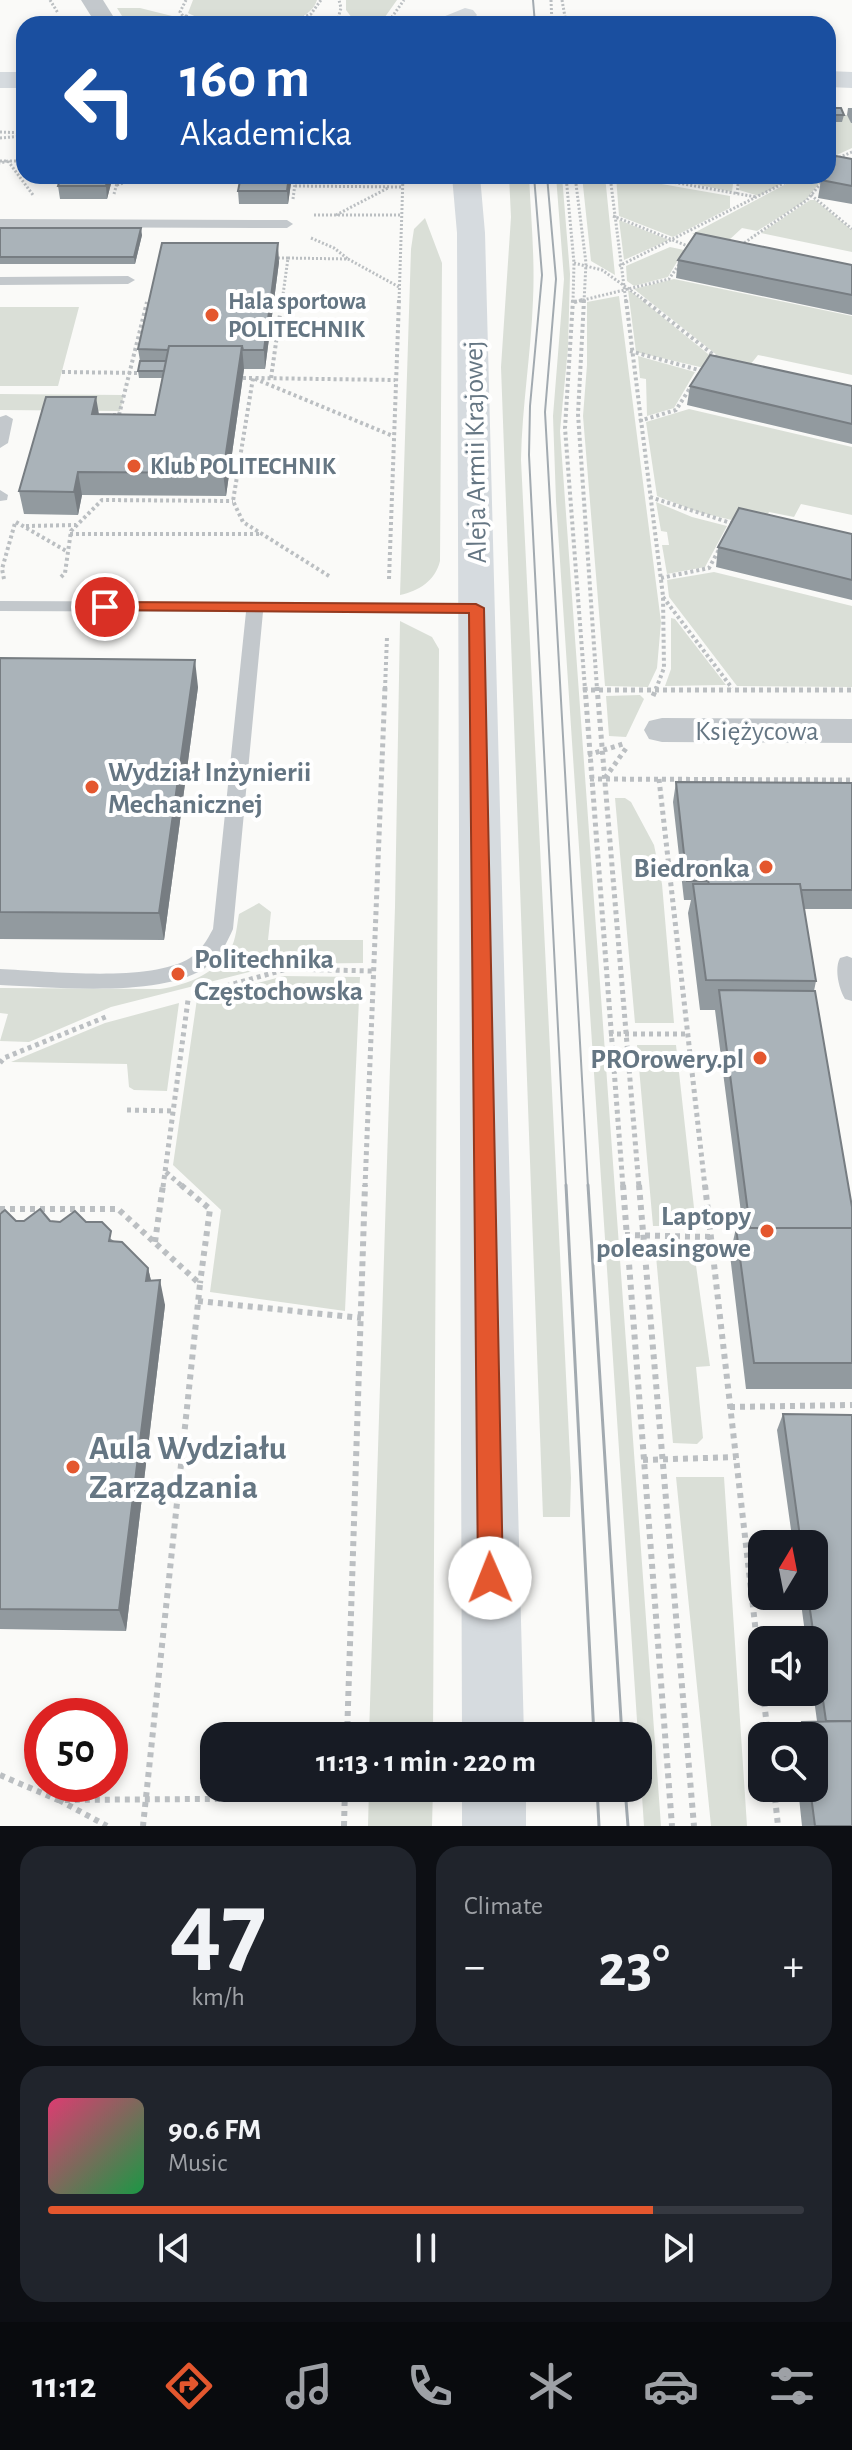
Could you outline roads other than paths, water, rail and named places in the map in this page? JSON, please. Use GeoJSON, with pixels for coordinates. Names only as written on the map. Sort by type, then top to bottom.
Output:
{"type":"FeatureCollection","features":[{"type":"Feature","properties":{"kind":"main road","name":"Aleja Armii Krajowej"},"geometry":{"type":"LineString","coordinates":[[467,184],[471,233],[493,1722]]}},
{"type":"Feature","properties":{"kind":"main road"},"geometry":{"type":"LineString","coordinates":[[494,1802],[494,1826]]}},
{"type":"Feature","properties":{"kind":"street","name":"Księżycowa"},"geometry":{"type":"LineString","coordinates":[[648,723],[852,731]]}},
{"type":"Feature","properties":{"kind":"lane"},"geometry":{"type":"LineString","coordinates":[[0,223],[287,224]]}},
{"type":"Feature","properties":{"kind":"lane"},"geometry":{"type":"LineString","coordinates":[[0,281],[128,280]]}},
{"type":"Feature","properties":{"kind":"lane"},"geometry":{"type":"LineString","coordinates":[[0,443],[6,419]]}},
{"type":"Feature","properties":{"kind":"lane"},"geometry":{"type":"LineString","coordinates":[[0,977],[157,978],[195,965],[214,949],[223,929],[255,607]]}},
{"type":"Feature","properties":{"kind":"lane"},"geometry":{"type":"LineString","coordinates":[[0,608],[476,608]]}},
{"type":"Feature","properties":{"kind":"lane"},"geometry":{"type":"LineString","coordinates":[[847,964],[852,993]]}},
{"type":"Feature","properties":{"kind":"tram line"},"geometry":{"type":"LineString","coordinates":[[533,0],[534,16]]}},
{"type":"Feature","properties":{"kind":"tram line"},"geometry":{"type":"LineString","coordinates":[[535,184],[542,275],[530,406],[529,455],[566,1187]]}},
{"type":"Feature","properties":{"kind":"tram line"},"geometry":{"type":"LineString","coordinates":[[548,184],[556,279],[545,412],[588,1187]]}},
{"type":"Feature","properties":{"kind":"tram line"},"geometry":{"type":"LineString","coordinates":[[566,1185],[593,1722]]}},
{"type":"Feature","properties":{"kind":"tram line"},"geometry":{"type":"LineString","coordinates":[[588,1185],[621,1722]]}},
{"type":"Feature","properties":{"kind":"tram line"},"geometry":{"type":"LineString","coordinates":[[598,1802],[599,1826]]}},
{"type":"Feature","properties":{"kind":"tram line"},"geometry":{"type":"LineString","coordinates":[[626,1802],[628,1826]]}},
{"type":"Feature","properties":{"kind":"place","name":"Hala sportowa POLITECHNIK"},"geometry":{"type":"Point","coordinates":[212,315]}},
{"type":"Feature","properties":{"kind":"place","name":"Klub POLITECHNIK"},"geometry":{"type":"Point","coordinates":[134,466]}},
{"type":"Feature","properties":{"kind":"place","name":"Wydział Inżynierii Mechanicznej"},"geometry":{"type":"Point","coordinates":[92,787]}},
{"type":"Feature","properties":{"kind":"place","name":"Biedronka"},"geometry":{"type":"Point","coordinates":[766,867]}},
{"type":"Feature","properties":{"kind":"place","name":"Politechnika Częstochowska"},"geometry":{"type":"Point","coordinates":[178,974]}},
{"type":"Feature","properties":{"kind":"place","name":"PROrowery.pl"},"geometry":{"type":"Point","coordinates":[760,1058]}},
{"type":"Feature","properties":{"kind":"place","name":"Laptopy poleasingowe"},"geometry":{"type":"Point","coordinates":[767,1231]}},
{"type":"Feature","properties":{"kind":"place","name":"Aula Wydziału Zarządzania"},"geometry":{"type":"Point","coordinates":[73,1467]}}]}
